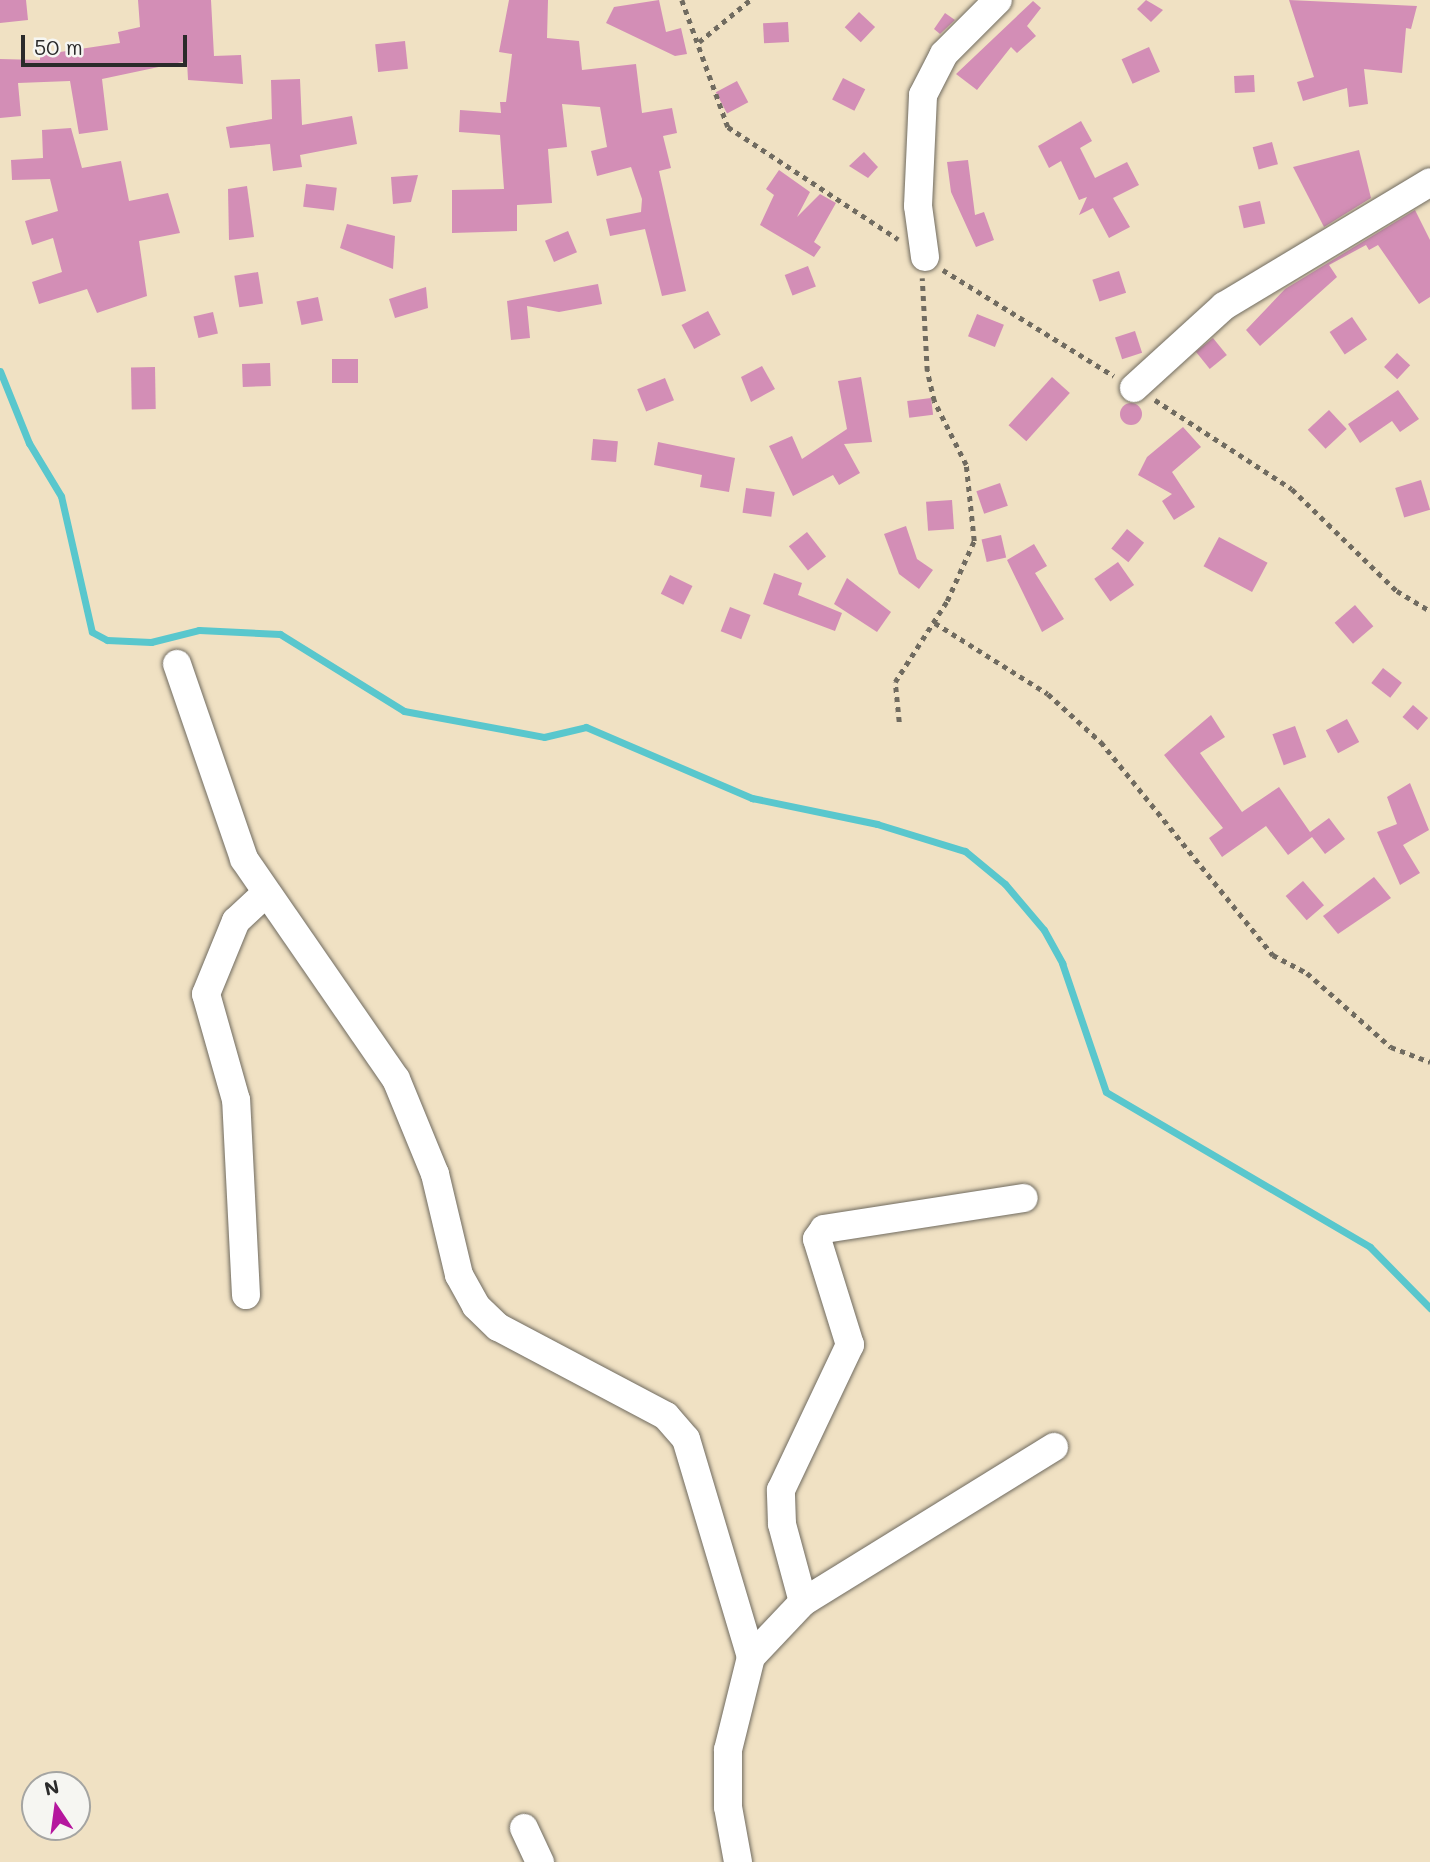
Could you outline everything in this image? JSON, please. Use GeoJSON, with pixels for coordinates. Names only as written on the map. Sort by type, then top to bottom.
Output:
{"type":"FeatureCollection","features":[{"type":"Feature","properties":{"kind":"street"},"geometry":{"type":"LineString","coordinates":[[925,257],[918,206],[923,94],[944,54],[998,0]]}},
{"type":"Feature","properties":{"kind":"street"},"geometry":{"type":"LineString","coordinates":[[1134,388],[1224,306],[1430,182]]}},
{"type":"Feature","properties":{"kind":"street"},"geometry":{"type":"LineString","coordinates":[[177,664],[244,859],[303,952],[360,1019],[396,1079],[435,1174],[459,1275],[476,1306],[498,1327],[666,1416],[686,1439],[751,1657]]}},
{"type":"Feature","properties":{"kind":"street"},"geometry":{"type":"LineString","coordinates":[[246,1295],[236,1100],[206,993],[236,921],[265,894]]}},
{"type":"Feature","properties":{"kind":"street"},"geometry":{"type":"LineString","coordinates":[[803,1602],[782,1524],[781,1490],[850,1345],[817,1239],[824,1230],[1024,1198]]}},
{"type":"Feature","properties":{"kind":"street"},"geometry":{"type":"LineString","coordinates":[[738,1862],[728,1807],[728,1750],[751,1657],[803,1602],[1054,1447]]}},
{"type":"Feature","properties":{"kind":"street"},"geometry":{"type":"LineString","coordinates":[[524,1828],[540,1862]]}},
{"type":"Feature","properties":{"kind":"path"},"geometry":{"type":"LineString","coordinates":[[682,0],[699,42],[710,91],[728,127],[925,257],[1134,388],[1231,444],[1292,489],[1397,591],[1430,611]]}},
{"type":"Feature","properties":{"kind":"path"},"geometry":{"type":"LineString","coordinates":[[699,42],[750,0]]}},
{"type":"Feature","properties":{"kind":"path"},"geometry":{"type":"LineString","coordinates":[[899,722],[895,682],[935,623],[974,541],[966,466],[933,401],[927,371],[919,294],[925,257]]}},
{"type":"Feature","properties":{"kind":"path"},"geometry":{"type":"LineString","coordinates":[[935,623],[1048,694],[1101,742],[1273,955],[1307,973],[1391,1047],[1430,1062]]}},
{"type":"Feature","properties":{"kind":"building"},"geometry":{"type":"Polygon","coordinates":[[[0,0],[26,0],[28,20],[0,23],[0,0]]]}},
{"type":"Feature","properties":{"kind":"building"},"geometry":{"type":"Polygon","coordinates":[[[138,0],[211,0],[214,56],[241,55],[243,84],[188,80],[187,61],[102,79],[108,130],[79,134],[70,81],[18,83],[21,116],[0,118],[0,59],[40,60],[40,55],[120,43],[118,32],[140,27],[138,0]]]}},
{"type":"Feature","properties":{"kind":"building"},"geometry":{"type":"Polygon","coordinates":[[[509,0],[548,0],[547,38],[579,41],[582,70],[636,64],[642,113],[672,108],[677,133],[663,136],[671,168],[659,171],[686,291],[662,296],[645,229],[610,236],[606,219],[641,212],[642,199],[631,167],[597,176],[591,151],[607,147],[600,107],[562,104],[567,147],[548,149],[552,203],[517,205],[517,231],[452,233],[452,190],[504,189],[500,135],[459,132],[460,110],[501,113],[500,102],[506,102],[512,54],[499,52],[509,0]]]}},
{"type":"Feature","properties":{"kind":"building"},"geometry":{"type":"Polygon","coordinates":[[[659,0],[666,32],[681,28],[687,54],[675,56],[606,23],[614,7],[659,0]]]}},
{"type":"Feature","properties":{"kind":"building"},"geometry":{"type":"Polygon","coordinates":[[[1146,0],[1163,10],[1151,22],[1137,9],[1146,0]]]}},
{"type":"Feature","properties":{"kind":"building"},"geometry":{"type":"Polygon","coordinates":[[[1289,0],[1417,6],[1411,29],[1406,28],[1402,73],[1364,69],[1368,104],[1349,107],[1347,88],[1303,101],[1297,82],[1314,77],[1289,0]]]}},
{"type":"Feature","properties":{"kind":"building"},"geometry":{"type":"Polygon","coordinates":[[[1033,1],[1041,8],[1027,26],[1036,36],[1017,53],[1011,47],[977,90],[956,74],[1033,1]]]}},
{"type":"Feature","properties":{"kind":"building"},"geometry":{"type":"Polygon","coordinates":[[[859,12],[875,27],[861,42],[845,27],[859,12]]]}},
{"type":"Feature","properties":{"kind":"building"},"geometry":{"type":"Polygon","coordinates":[[[945,13],[955,20],[940,34],[934,29],[945,13]]]}},
{"type":"Feature","properties":{"kind":"building"},"geometry":{"type":"Polygon","coordinates":[[[788,22],[789,42],[764,43],[763,23],[788,22]]]}},
{"type":"Feature","properties":{"kind":"building"},"geometry":{"type":"Polygon","coordinates":[[[405,41],[408,69],[378,72],[375,44],[405,41]]]}},
{"type":"Feature","properties":{"kind":"building"},"geometry":{"type":"Polygon","coordinates":[[[1149,47],[1160,72],[1133,84],[1122,59],[1149,47]]]}},
{"type":"Feature","properties":{"kind":"building"},"geometry":{"type":"Polygon","coordinates":[[[1254,75],[1255,92],[1235,93],[1234,76],[1254,75]]]}},
{"type":"Feature","properties":{"kind":"building"},"geometry":{"type":"Polygon","coordinates":[[[843,78],[865,89],[854,111],[832,99],[843,78]]]}},
{"type":"Feature","properties":{"kind":"building"},"geometry":{"type":"Polygon","coordinates":[[[300,79],[302,125],[352,116],[357,144],[300,155],[302,167],[273,171],[270,144],[230,148],[226,127],[272,119],[271,80],[300,79]]]}},
{"type":"Feature","properties":{"kind":"building"},"geometry":{"type":"Polygon","coordinates":[[[737,81],[748,102],[727,113],[716,92],[737,81]]]}},
{"type":"Feature","properties":{"kind":"building"},"geometry":{"type":"Polygon","coordinates":[[[1081,121],[1092,141],[1080,148],[1095,178],[1127,162],[1139,185],[1113,198],[1130,227],[1109,238],[1093,208],[1079,215],[1087,197],[1079,200],[1061,161],[1049,168],[1038,146],[1081,121]]]}},
{"type":"Feature","properties":{"kind":"building"},"geometry":{"type":"Polygon","coordinates":[[[71,128],[82,168],[121,161],[129,201],[168,193],[180,233],[139,241],[147,296],[97,313],[87,289],[39,304],[32,282],[62,272],[53,238],[32,245],[25,221],[58,211],[50,179],[12,180],[11,160],[43,158],[42,130],[71,128]]]}},
{"type":"Feature","properties":{"kind":"building"},"geometry":{"type":"Polygon","coordinates":[[[1272,142],[1278,164],[1259,169],[1253,147],[1272,142]]]}},
{"type":"Feature","properties":{"kind":"building"},"geometry":{"type":"Polygon","coordinates":[[[1359,150],[1371,198],[1324,227],[1293,167],[1359,150]]]}},
{"type":"Feature","properties":{"kind":"building"},"geometry":{"type":"Polygon","coordinates":[[[864,152],[878,167],[868,178],[849,166],[864,152]]]}},
{"type":"Feature","properties":{"kind":"building"},"geometry":{"type":"Polygon","coordinates":[[[968,160],[975,215],[984,212],[994,240],[976,247],[951,192],[947,162],[968,160]]]}},
{"type":"Feature","properties":{"kind":"building"},"geometry":{"type":"Polygon","coordinates":[[[779,170],[810,192],[797,217],[820,194],[836,203],[814,242],[821,247],[814,257],[760,225],[774,195],[766,189],[779,170]]]}},
{"type":"Feature","properties":{"kind":"building"},"geometry":{"type":"Polygon","coordinates":[[[418,175],[411,202],[393,204],[391,177],[418,175]]]}},
{"type":"Feature","properties":{"kind":"building"},"geometry":{"type":"Polygon","coordinates":[[[306,184],[337,188],[334,211],[303,207],[306,184]]]}},
{"type":"Feature","properties":{"kind":"building"},"geometry":{"type":"Polygon","coordinates":[[[247,186],[254,237],[229,240],[228,189],[247,186]]]}},
{"type":"Feature","properties":{"kind":"building"},"geometry":{"type":"Polygon","coordinates":[[[1260,201],[1265,223],[1244,228],[1239,206],[1260,201]]]}},
{"type":"Feature","properties":{"kind":"building"},"geometry":{"type":"Polygon","coordinates":[[[1415,210],[1430,240],[1430,297],[1419,304],[1378,245],[1369,250],[1366,245],[1329,265],[1337,277],[1260,346],[1246,330],[1285,289],[1415,210]]]}},
{"type":"Feature","properties":{"kind":"building"},"geometry":{"type":"Polygon","coordinates":[[[347,224],[395,236],[393,269],[340,248],[347,224]]]}},
{"type":"Feature","properties":{"kind":"building"},"geometry":{"type":"Polygon","coordinates":[[[568,231],[577,252],[554,262],[545,241],[568,231]]]}},
{"type":"Feature","properties":{"kind":"building"},"geometry":{"type":"Polygon","coordinates":[[[808,266],[816,287],[793,295],[785,275],[808,266]]]}},
{"type":"Feature","properties":{"kind":"building"},"geometry":{"type":"Polygon","coordinates":[[[1119,271],[1126,293],[1099,302],[1092,280],[1119,271]]]}},
{"type":"Feature","properties":{"kind":"building"},"geometry":{"type":"Polygon","coordinates":[[[258,272],[263,304],[239,307],[234,276],[258,272]]]}},
{"type":"Feature","properties":{"kind":"building"},"geometry":{"type":"Polygon","coordinates":[[[598,284],[602,304],[559,312],[527,306],[530,338],[511,340],[507,301],[598,284]]]}},
{"type":"Feature","properties":{"kind":"building"},"geometry":{"type":"Polygon","coordinates":[[[426,287],[428,308],[395,318],[389,299],[426,287]]]}},
{"type":"Feature","properties":{"kind":"building"},"geometry":{"type":"Polygon","coordinates":[[[318,297],[323,320],[301,325],[296,302],[318,297]]]}},
{"type":"Feature","properties":{"kind":"building"},"geometry":{"type":"Polygon","coordinates":[[[708,311],[721,335],[694,349],[682,325],[708,311]]]}},
{"type":"Feature","properties":{"kind":"building"},"geometry":{"type":"Polygon","coordinates":[[[213,312],[218,333],[198,338],[194,316],[213,312]]]}},
{"type":"Feature","properties":{"kind":"building"},"geometry":{"type":"Polygon","coordinates":[[[977,314],[1004,325],[995,347],[968,336],[977,314]]]}},
{"type":"Feature","properties":{"kind":"building"},"geometry":{"type":"Polygon","coordinates":[[[1352,317],[1367,339],[1345,354],[1330,332],[1352,317]]]}},
{"type":"Feature","properties":{"kind":"building"},"geometry":{"type":"Polygon","coordinates":[[[1135,331],[1142,353],[1122,359],[1115,337],[1135,331]]]}},
{"type":"Feature","properties":{"kind":"building"},"geometry":{"type":"Polygon","coordinates":[[[1213,338],[1227,355],[1210,369],[1196,352],[1213,338]]]}},
{"type":"Feature","properties":{"kind":"building"},"geometry":{"type":"Polygon","coordinates":[[[1397,353],[1410,365],[1397,379],[1384,367],[1397,353]]]}},
{"type":"Feature","properties":{"kind":"building"},"geometry":{"type":"Polygon","coordinates":[[[332,359],[358,359],[358,383],[332,383],[332,359]]]}},
{"type":"Feature","properties":{"kind":"building"},"geometry":{"type":"Polygon","coordinates":[[[270,363],[271,386],[243,387],[242,364],[270,363]]]}},
{"type":"Feature","properties":{"kind":"building"},"geometry":{"type":"Polygon","coordinates":[[[762,366],[775,389],[751,402],[741,377],[762,366]]]}},
{"type":"Feature","properties":{"kind":"building"},"geometry":{"type":"Polygon","coordinates":[[[131,367],[155,367],[156,409],[132,409],[131,367]]]}},
{"type":"Feature","properties":{"kind":"building"},"geometry":{"type":"Polygon","coordinates":[[[861,377],[872,442],[844,444],[860,473],[839,485],[833,475],[793,496],[769,446],[792,436],[802,459],[847,429],[838,381],[861,377]]]}},
{"type":"Feature","properties":{"kind":"building"},"geometry":{"type":"Polygon","coordinates":[[[1052,377],[1070,393],[1026,441],[1009,425],[1052,377]]]}},
{"type":"Feature","properties":{"kind":"building"},"geometry":{"type":"Polygon","coordinates":[[[665,378],[674,400],[646,411],[637,389],[665,378]]]}},
{"type":"Feature","properties":{"kind":"building"},"geometry":{"type":"Polygon","coordinates":[[[1398,390],[1419,419],[1400,432],[1392,421],[1360,443],[1348,424],[1398,390]]]}},
{"type":"Feature","properties":{"kind":"building"},"geometry":{"type":"Polygon","coordinates":[[[931,398],[933,415],[909,418],[907,401],[931,398]]]}},
{"type":"Feature","properties":{"kind":"building"},"geometry":{"type":"Polygon","coordinates":[[[1131,403],[1139,406],[1142,414],[1139,422],[1131,425],[1123,422],[1120,414],[1123,406],[1131,403]]]}},
{"type":"Feature","properties":{"kind":"building"},"geometry":{"type":"Polygon","coordinates":[[[1329,410],[1347,429],[1326,449],[1308,430],[1329,410]]]}},
{"type":"Feature","properties":{"kind":"building"},"geometry":{"type":"Polygon","coordinates":[[[1183,427],[1201,447],[1172,472],[1195,507],[1174,520],[1162,501],[1172,494],[1138,475],[1147,457],[1183,427]]]}},
{"type":"Feature","properties":{"kind":"building"},"geometry":{"type":"Polygon","coordinates":[[[593,439],[618,441],[616,462],[591,460],[593,439]]]}},
{"type":"Feature","properties":{"kind":"building"},"geometry":{"type":"Polygon","coordinates":[[[658,442],[735,458],[729,492],[700,487],[702,475],[654,465],[658,442]]]}},
{"type":"Feature","properties":{"kind":"building"},"geometry":{"type":"Polygon","coordinates":[[[1421,480],[1430,510],[1404,518],[1395,488],[1421,480]]]}},
{"type":"Feature","properties":{"kind":"building"},"geometry":{"type":"Polygon","coordinates":[[[1000,483],[1008,506],[984,514],[976,491],[1000,483]]]}},
{"type":"Feature","properties":{"kind":"building"},"geometry":{"type":"Polygon","coordinates":[[[746,488],[775,492],[771,517],[743,513],[746,488]]]}},
{"type":"Feature","properties":{"kind":"building"},"geometry":{"type":"Polygon","coordinates":[[[952,500],[954,529],[928,531],[926,502],[952,500]]]}},
{"type":"Feature","properties":{"kind":"building"},"geometry":{"type":"Polygon","coordinates":[[[906,526],[917,559],[933,570],[919,589],[899,574],[884,534],[906,526]]]}},
{"type":"Feature","properties":{"kind":"building"},"geometry":{"type":"Polygon","coordinates":[[[1127,529],[1144,543],[1128,562],[1111,548],[1127,529]]]}},
{"type":"Feature","properties":{"kind":"building"},"geometry":{"type":"Polygon","coordinates":[[[807,532],[826,556],[808,571],[789,546],[807,532]]]}},
{"type":"Feature","properties":{"kind":"building"},"geometry":{"type":"Polygon","coordinates":[[[1001,535],[1006,557],[987,562],[982,539],[1001,535]]]}},
{"type":"Feature","properties":{"kind":"building"},"geometry":{"type":"Polygon","coordinates":[[[1219,537],[1268,563],[1252,592],[1204,566],[1219,537]]]}},
{"type":"Feature","properties":{"kind":"building"},"geometry":{"type":"Polygon","coordinates":[[[1034,544],[1047,566],[1035,573],[1064,619],[1042,632],[1007,560],[1034,544]]]}},
{"type":"Feature","properties":{"kind":"building"},"geometry":{"type":"Polygon","coordinates":[[[1118,562],[1134,585],[1110,602],[1094,579],[1118,562]]]}},
{"type":"Feature","properties":{"kind":"building"},"geometry":{"type":"Polygon","coordinates":[[[774,573],[802,583],[798,595],[842,613],[835,631],[763,604],[774,573]]]}},
{"type":"Feature","properties":{"kind":"building"},"geometry":{"type":"Polygon","coordinates":[[[670,575],[692,586],[683,605],[661,594],[670,575]]]}},
{"type":"Feature","properties":{"kind":"building"},"geometry":{"type":"Polygon","coordinates":[[[847,578],[891,612],[877,632],[834,604],[847,578]]]}},
{"type":"Feature","properties":{"kind":"building"},"geometry":{"type":"Polygon","coordinates":[[[1355,605],[1373,626],[1353,644],[1335,623],[1355,605]]]}},
{"type":"Feature","properties":{"kind":"building"},"geometry":{"type":"Polygon","coordinates":[[[730,607],[751,615],[741,639],[721,631],[730,607]]]}},
{"type":"Feature","properties":{"kind":"building"},"geometry":{"type":"Polygon","coordinates":[[[1383,668],[1402,683],[1390,698],[1371,683],[1383,668]]]}},
{"type":"Feature","properties":{"kind":"building"},"geometry":{"type":"Polygon","coordinates":[[[1413,705],[1428,718],[1418,730],[1403,717],[1413,705]]]}},
{"type":"Feature","properties":{"kind":"building"},"geometry":{"type":"Polygon","coordinates":[[[1211,715],[1225,737],[1200,753],[1242,812],[1279,787],[1310,832],[1329,818],[1345,839],[1325,854],[1312,837],[1288,855],[1266,826],[1222,857],[1209,838],[1223,828],[1164,755],[1211,715]]]}},
{"type":"Feature","properties":{"kind":"building"},"geometry":{"type":"Polygon","coordinates":[[[1347,719],[1359,742],[1338,753],[1326,730],[1347,719]]]}},
{"type":"Feature","properties":{"kind":"building"},"geometry":{"type":"Polygon","coordinates":[[[1295,726],[1306,757],[1284,765],[1272,734],[1295,726]]]}},
{"type":"Feature","properties":{"kind":"building"},"geometry":{"type":"Polygon","coordinates":[[[1410,783],[1429,830],[1403,845],[1420,873],[1400,885],[1377,832],[1397,824],[1387,797],[1410,783]]]}},
{"type":"Feature","properties":{"kind":"building"},"geometry":{"type":"Polygon","coordinates":[[[1374,877],[1391,898],[1338,934],[1323,916],[1374,877]]]}},
{"type":"Feature","properties":{"kind":"building"},"geometry":{"type":"Polygon","coordinates":[[[1303,881],[1324,905],[1307,920],[1286,896],[1303,881]]]}},
{"type":"Feature","properties":{"kind":"waterway"},"geometry":{"type":"LineString","coordinates":[[0,371],[29,443],[61,496],[92,632],[107,640],[151,642],[199,630],[280,634],[404,711],[544,737],[586,727],[752,798],[877,824],[965,851],[1005,884],[1044,930],[1062,963],[1106,1092],[1370,1247],[1430,1308]]}}]}
